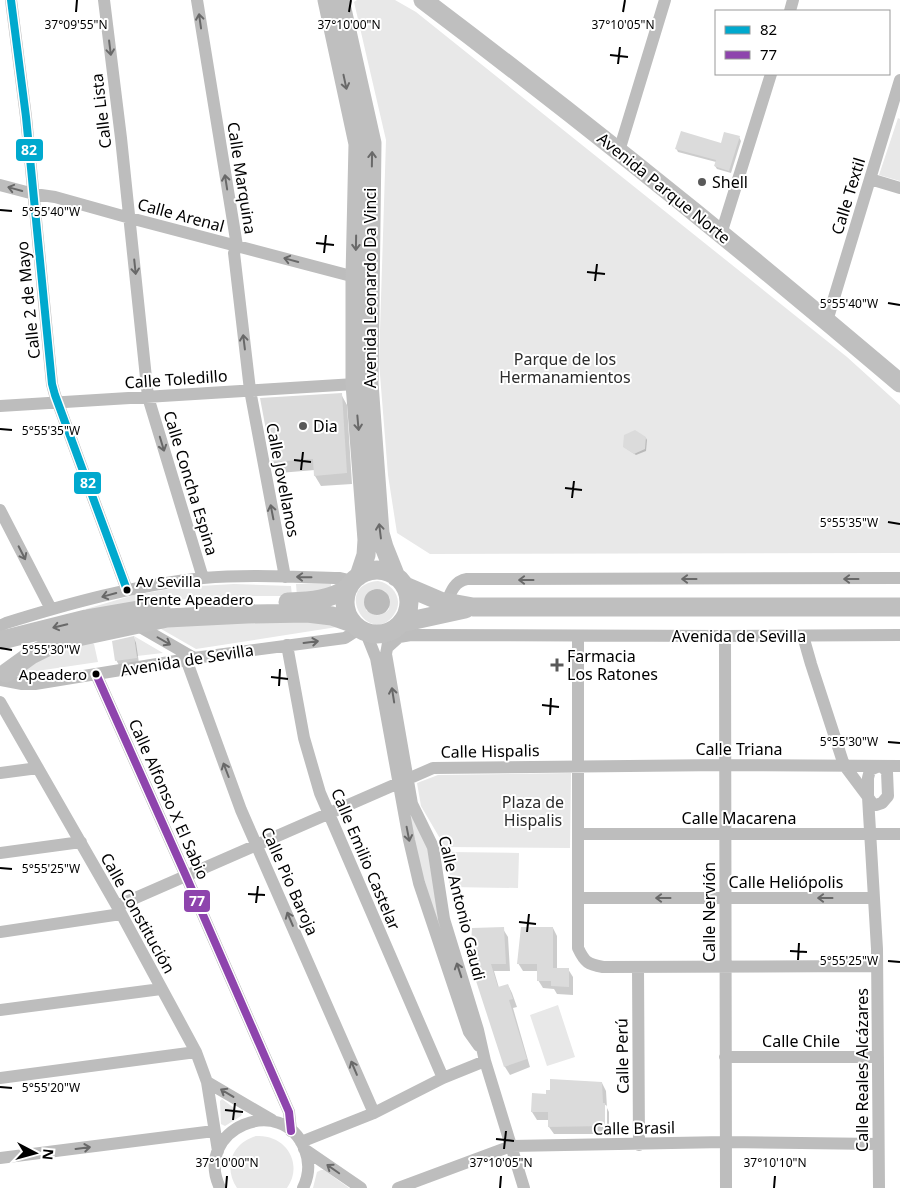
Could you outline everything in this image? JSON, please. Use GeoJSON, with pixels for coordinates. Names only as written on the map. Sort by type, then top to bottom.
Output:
{"type":"FeatureCollection","features":[{"type":"Feature","properties":{"kind":"street","name":"Calle 2 de Mayo"},"geometry":{"type":"LineString","coordinates":[[11,0],[34,194],[52,384],[127,590]]}},
{"type":"Feature","properties":{"kind":"street","name":"Calle Lista"},"geometry":{"type":"LineString","coordinates":[[104,0],[130,218],[148,397]]}},
{"type":"Feature","properties":{"kind":"street","name":"Calle Marquina"},"geometry":{"type":"LineString","coordinates":[[197,0],[237,246],[234,253],[250,390]]}},
{"type":"Feature","properties":{"kind":"street","name":"Avenida Leonardo Da Vinci"},"geometry":{"type":"LineString","coordinates":[[326,0],[358,144],[355,384],[367,540],[366,555],[354,581]]}},
{"type":"Feature","properties":{"kind":"street","name":"Avenida Leonardo Da Vinci"},"geometry":{"type":"LineString","coordinates":[[340,0],[372,142],[369,383],[380,533],[384,547],[401,581]]}},
{"type":"Feature","properties":{"kind":"street","name":"Avenida Parque Norte"},"geometry":{"type":"LineString","coordinates":[[423,0],[544,92],[722,234],[900,383]]}},
{"type":"Feature","properties":{"kind":"street"},"geometry":{"type":"LineString","coordinates":[[618,151],[665,0]]}},
{"type":"Feature","properties":{"kind":"street"},"geometry":{"type":"LineString","coordinates":[[722,234],[771,75]]}},
{"type":"Feature","properties":{"kind":"street","name":"Calle Textil"},"geometry":{"type":"LineString","coordinates":[[827,321],[870,179],[896,109],[900,80]]}},
{"type":"Feature","properties":{"kind":"street"},"geometry":{"type":"LineString","coordinates":[[870,179],[900,188]]}},
{"type":"Feature","properties":{"kind":"street","name":"Calle Arenal"},"geometry":{"type":"LineString","coordinates":[[0,185],[34,194],[56,197],[355,277]]}},
{"type":"Feature","properties":{"kind":"street","name":"Calle Toledillo"},"geometry":{"type":"LineString","coordinates":[[0,406],[355,384]]}},
{"type":"Feature","properties":{"kind":"street","name":"Calle Jovellanos"},"geometry":{"type":"LineString","coordinates":[[250,390],[285,576]]}},
{"type":"Feature","properties":{"kind":"street","name":"Calle Concha Espina"},"geometry":{"type":"LineString","coordinates":[[148,397],[203,578]]}},
{"type":"Feature","properties":{"kind":"street"},"geometry":{"type":"LineString","coordinates":[[0,510],[51,609]]}},
{"type":"Feature","properties":{"kind":"street"},"geometry":{"type":"LineString","coordinates":[[1,635],[143,609],[192,604],[309,601],[331,596],[368,571],[378,570],[388,572],[401,581],[408,596],[409,605],[406,615],[386,650]]}},
{"type":"Feature","properties":{"kind":"street"},"geometry":{"type":"LineString","coordinates":[[1,635],[6,623],[51,609],[127,590],[203,578],[285,576],[340,578],[354,581]]}},
{"type":"Feature","properties":{"kind":"street"},"geometry":{"type":"LineString","coordinates":[[447,602],[450,593],[457,583],[467,579],[900,578]]}},
{"type":"Feature","properties":{"kind":"street"},"geometry":{"type":"LineString","coordinates":[[354,581],[345,599],[345,607],[358,633]]}},
{"type":"Feature","properties":{"kind":"street","name":"Avenida de Sevilla"},"geometry":{"type":"LineString","coordinates":[[401,581],[447,602],[473,607],[900,607]]}},
{"type":"Feature","properties":{"kind":"street","name":"Avenida de Sevilla"},"geometry":{"type":"LineString","coordinates":[[398,626],[473,607]]}},
{"type":"Feature","properties":{"kind":"street"},"geometry":{"type":"LineString","coordinates":[[2,677],[31,655],[51,644],[68,638],[184,616],[323,614],[358,633],[379,634],[388,633],[398,626]]}},
{"type":"Feature","properties":{"kind":"street"},"geometry":{"type":"LineString","coordinates":[[135,624],[190,659]]}},
{"type":"Feature","properties":{"kind":"street"},"geometry":{"type":"LineString","coordinates":[[398,626],[427,635]]}},
{"type":"Feature","properties":{"kind":"street","name":"Avenida de Sevilla"},"geometry":{"type":"LineString","coordinates":[[2,677],[28,685],[358,633]]}},
{"type":"Feature","properties":{"kind":"street","name":"Calle Antonio Gaudi"},"geometry":{"type":"LineString","coordinates":[[358,633],[376,658],[402,782],[435,852],[444,919],[524,1188]]}},
{"type":"Feature","properties":{"kind":"street","name":"Avenida de Sevilla"},"geometry":{"type":"LineString","coordinates":[[427,635],[804,636],[900,634]]}},
{"type":"Feature","properties":{"kind":"street"},"geometry":{"type":"LineString","coordinates":[[1,635],[10,655],[10,666],[2,677]]}},
{"type":"Feature","properties":{"kind":"street"},"geometry":{"type":"LineString","coordinates":[[386,650],[399,637],[427,635]]}},
{"type":"Feature","properties":{"kind":"street"},"geometry":{"type":"LineString","coordinates":[[578,636],[578,948],[582,958],[590,965],[603,967],[877,966]]}},
{"type":"Feature","properties":{"kind":"street","name":"Calle Nervión"},"geometry":{"type":"LineString","coordinates":[[725,636],[726,834],[724,967],[726,1188]]}},
{"type":"Feature","properties":{"kind":"street"},"geometry":{"type":"LineString","coordinates":[[804,636],[811,664],[844,765],[872,803],[876,805],[882,803],[887,797],[888,773],[883,767],[879,766]]}},
{"type":"Feature","properties":{"kind":"street","name":"Calle Emilio Castelar"},"geometry":{"type":"LineString","coordinates":[[287,645],[304,738],[320,793],[443,1078]]}},
{"type":"Feature","properties":{"kind":"street","name":"Calle Antonio Gaudi"},"geometry":{"type":"LineString","coordinates":[[386,650],[402,782],[418,883],[469,1032],[483,1055]]}},
{"type":"Feature","properties":{"kind":"street","name":"Calle Pio Baroja"},"geometry":{"type":"LineString","coordinates":[[190,659],[238,802],[374,1113]]}},
{"type":"Feature","properties":{"kind":"street","name":"Calle Alfonso X El Sabio"},"geometry":{"type":"LineString","coordinates":[[96,674],[289,1112],[291,1131]]}},
{"type":"Feature","properties":{"kind":"street","name":"Calle Constitución"},"geometry":{"type":"LineString","coordinates":[[0,702],[81,842],[196,1052],[207,1082],[218,1151],[215,1170],[220,1188]]}},
{"type":"Feature","properties":{"kind":"street","name":"Calle Triana"},"geometry":{"type":"LineString","coordinates":[[577,766],[726,764],[900,766]]}},
{"type":"Feature","properties":{"kind":"street","name":"Calle Hispalis"},"geometry":{"type":"LineString","coordinates":[[0,932],[119,910],[186,876],[433,768],[577,766]]}},
{"type":"Feature","properties":{"kind":"street","name":"Calle Reales Alcázares"},"geometry":{"type":"LineString","coordinates":[[879,766],[868,773],[877,966],[879,1188]]}},
{"type":"Feature","properties":{"kind":"street"},"geometry":{"type":"LineString","coordinates":[[0,773],[38,768]]}},
{"type":"Feature","properties":{"kind":"street","name":"Calle Macarena"},"geometry":{"type":"LineString","coordinates":[[578,834],[900,834]]}},
{"type":"Feature","properties":{"kind":"street"},"geometry":{"type":"LineString","coordinates":[[0,852],[81,842]]}},
{"type":"Feature","properties":{"kind":"street","name":"Calle Heliópolis"},"geometry":{"type":"LineString","coordinates":[[578,898],[874,898]]}},
{"type":"Feature","properties":{"kind":"street","name":"Calle Perú"},"geometry":{"type":"LineString","coordinates":[[638,967],[639,1144]]}},
{"type":"Feature","properties":{"kind":"street"},"geometry":{"type":"LineString","coordinates":[[0,1010],[161,989]]}},
{"type":"Feature","properties":{"kind":"street"},"geometry":{"type":"LineString","coordinates":[[0,1078],[196,1052]]}},
{"type":"Feature","properties":{"kind":"street"},"geometry":{"type":"LineString","coordinates":[[302,1145],[374,1113],[443,1078],[483,1055]]}},
{"type":"Feature","properties":{"kind":"street","name":"Calle Chile"},"geometry":{"type":"LineString","coordinates":[[725,1057],[878,1057]]}},
{"type":"Feature","properties":{"kind":"street"},"geometry":{"type":"LineString","coordinates":[[207,1082],[291,1131],[302,1145],[361,1188]]}},
{"type":"Feature","properties":{"kind":"street"},"geometry":{"type":"LineString","coordinates":[[218,1151],[227,1136],[238,1127],[255,1121],[276,1123]]}},
{"type":"Feature","properties":{"kind":"street"},"geometry":{"type":"LineString","coordinates":[[0,1158],[214,1131]]}},
{"type":"Feature","properties":{"kind":"street","name":"Calle Brasil"},"geometry":{"type":"LineString","coordinates":[[398,1188],[511,1146],[725,1142],[878,1144]]}},
{"type":"Feature","properties":{"kind":"street"},"geometry":{"type":"LineString","coordinates":[[302,1145],[308,1165],[303,1188]]}},
{"type":"Feature","properties":{"kind":"green space","name":"Parque de los Hermanamientos"},"geometry":{"type":"Polygon","coordinates":[[[357,0],[395,0],[416,12],[847,357],[900,405],[900,553],[430,554],[397,533],[388,475],[379,362],[386,140],[354,2],[357,0]]]}},
{"type":"Feature","properties":{"kind":"green space"},"geometry":{"type":"Polygon","coordinates":[[[898,118],[900,119],[900,181],[879,175],[898,118]]]}},
{"type":"Feature","properties":{"kind":"green space"},"geometry":{"type":"Polygon","coordinates":[[[378,581],[389,586],[396,594],[398,605],[396,610],[393,616],[383,624],[374,624],[365,620],[359,612],[356,602],[357,593],[364,585],[378,581]],[[374,589],[370,591],[366,610],[378,615],[384,614],[389,609],[390,598],[385,591],[374,589]]]}},
{"type":"Feature","properties":{"kind":"green space"},"geometry":{"type":"Polygon","coordinates":[[[331,583],[331,590],[297,597],[296,584],[331,583]]]}},
{"type":"Feature","properties":{"kind":"green space"},"geometry":{"type":"Polygon","coordinates":[[[234,584],[291,586],[292,596],[234,596],[158,601],[87,614],[86,609],[134,595],[182,587],[234,584]]]}},
{"type":"Feature","properties":{"kind":"green space"},"geometry":{"type":"Polygon","coordinates":[[[196,622],[325,622],[337,627],[196,649],[156,626],[196,622]]]}},
{"type":"Feature","properties":{"kind":"green space"},"geometry":{"type":"Polygon","coordinates":[[[134,636],[163,653],[137,656],[134,636]]]}},
{"type":"Feature","properties":{"kind":"green space"},"geometry":{"type":"Polygon","coordinates":[[[89,641],[94,644],[98,662],[30,672],[31,678],[23,678],[19,674],[49,652],[89,641]]]}},
{"type":"Feature","properties":{"kind":"green space","name":"Plaza de Hispalis"},"geometry":{"type":"Polygon","coordinates":[[[571,773],[570,848],[445,847],[421,806],[417,783],[438,775],[571,773]]]}},
{"type":"Feature","properties":{"kind":"green space"},"geometry":{"type":"Polygon","coordinates":[[[410,811],[429,851],[451,956],[421,877],[407,813],[410,811]]]}},
{"type":"Feature","properties":{"kind":"green space"},"geometry":{"type":"Polygon","coordinates":[[[450,852],[519,853],[518,888],[449,887],[450,852]]]}},
{"type":"Feature","properties":{"kind":"green space"},"geometry":{"type":"Polygon","coordinates":[[[558,1005],[575,1057],[547,1066],[530,1015],[558,1005]]]}},
{"type":"Feature","properties":{"kind":"green space"},"geometry":{"type":"Polygon","coordinates":[[[222,1099],[242,1114],[225,1126],[221,1124],[220,1101],[222,1099]]]}},
{"type":"Feature","properties":{"kind":"green space"},"geometry":{"type":"Polygon","coordinates":[[[256,1136],[276,1140],[289,1152],[293,1160],[294,1169],[292,1179],[287,1188],[237,1188],[231,1172],[232,1157],[241,1144],[256,1136]]]}},
{"type":"Feature","properties":{"kind":"green space"},"geometry":{"type":"Polygon","coordinates":[[[324,1170],[349,1188],[313,1188],[317,1172],[324,1170]]]}},
{"type":"Feature","properties":{"kind":"shaded area"},"geometry":{"type":"Polygon","coordinates":[[[377,589],[387,592],[390,602],[387,612],[377,615],[367,612],[364,602],[367,592],[377,589]]]}},
{"type":"Feature","properties":{"kind":"building"},"geometry":{"type":"Polygon","coordinates":[[[681,131],[721,143],[724,132],[740,136],[729,171],[714,166],[716,160],[675,149],[681,131]]]}},
{"type":"Feature","properties":{"kind":"building","name":"Dia"},"geometry":{"type":"Polygon","coordinates":[[[342,393],[347,473],[314,476],[313,459],[272,462],[260,398],[342,393]]]}},
{"type":"Feature","properties":{"kind":"building"},"geometry":{"type":"Polygon","coordinates":[[[635,430],[646,437],[645,449],[634,454],[623,447],[624,435],[635,430]]]}},
{"type":"Feature","properties":{"kind":"building"},"geometry":{"type":"Polygon","coordinates":[[[134,636],[137,658],[115,661],[112,641],[134,636]]]}},
{"type":"Feature","properties":{"kind":"building"},"geometry":{"type":"Polygon","coordinates":[[[504,927],[506,964],[491,964],[498,987],[508,984],[513,999],[509,1000],[527,1059],[504,1067],[464,944],[471,943],[472,928],[504,927]]]}},
{"type":"Feature","properties":{"kind":"building"},"geometry":{"type":"Polygon","coordinates":[[[521,927],[553,927],[553,968],[569,968],[569,987],[551,986],[551,981],[537,981],[537,964],[517,964],[521,927]]]}},
{"type":"Feature","properties":{"kind":"building"},"geometry":{"type":"Polygon","coordinates":[[[550,1079],[602,1082],[603,1103],[605,1103],[605,1126],[548,1127],[548,1112],[531,1112],[532,1093],[546,1094],[546,1090],[550,1090],[550,1079]]]}},
{"type":"Feature","properties":{"kind":"transit line","name":"82"},"geometry":{"type":"LineString","coordinates":[[11,0],[26,117],[52,384],[127,590]]}},
{"type":"Feature","properties":{"kind":"transit line","name":"77"},"geometry":{"type":"LineString","coordinates":[[96,674],[289,1112],[291,1131]]}},
{"type":"Feature","properties":{"kind":"place","name":"Shell"},"geometry":{"type":"Point","coordinates":[702,182]}},
{"type":"Feature","properties":{"kind":"place","name":"Dia"},"geometry":{"type":"Point","coordinates":[303,426]}},
{"type":"Feature","properties":{"kind":"place","name":"Av Sevilla Frente Apeadero"},"geometry":{"type":"Point","coordinates":[127,590]}},
{"type":"Feature","properties":{"kind":"place","name":"Farmacia Los Ratones"},"geometry":{"type":"Point","coordinates":[557,665]}},
{"type":"Feature","properties":{"kind":"place","name":"Apeadero"},"geometry":{"type":"Point","coordinates":[96,674]}}]}
